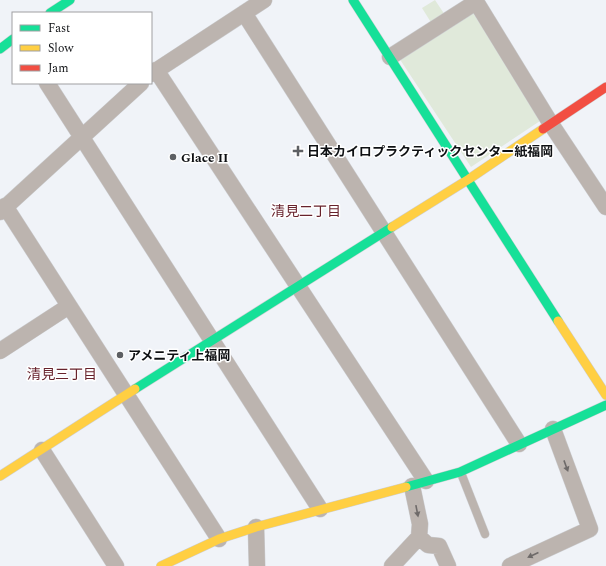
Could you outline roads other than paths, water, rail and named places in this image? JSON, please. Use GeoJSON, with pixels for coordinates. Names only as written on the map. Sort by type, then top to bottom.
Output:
{"type":"FeatureCollection","features":[{"type":"Feature","properties":{"kind":"street"},"geometry":{"type":"LineString","coordinates":[[52,12],[70,0]]}},
{"type":"Feature","properties":{"kind":"street"},"geometry":{"type":"LineString","coordinates":[[264,0],[153,72],[297,287],[419,483],[419,537],[392,566]]}},
{"type":"Feature","properties":{"kind":"street"},"geometry":{"type":"LineString","coordinates":[[353,0],[606,395]]}},
{"type":"Feature","properties":{"kind":"street"},"geometry":{"type":"LineString","coordinates":[[390,57],[475,1],[606,207]]}},
{"type":"Feature","properties":{"kind":"street"},"geometry":{"type":"LineString","coordinates":[[244,13],[519,444]]}},
{"type":"Feature","properties":{"kind":"street"},"geometry":{"type":"LineString","coordinates":[[0,49],[12,40]]}},
{"type":"Feature","properties":{"kind":"street"},"geometry":{"type":"LineString","coordinates":[[48,84],[213,339],[320,509]]}},
{"type":"Feature","properties":{"kind":"street"},"geometry":{"type":"LineString","coordinates":[[140,84],[3,209],[69,306],[219,539]]}},
{"type":"Feature","properties":{"kind":"street"},"geometry":{"type":"LineString","coordinates":[[0,476],[126,394],[469,179],[606,88]]}},
{"type":"Feature","properties":{"kind":"street"},"geometry":{"type":"LineString","coordinates":[[0,351],[69,306]]}},
{"type":"Feature","properties":{"kind":"street"},"geometry":{"type":"LineString","coordinates":[[161,566],[219,539],[256,527],[460,472],[519,444],[606,406]]}},
{"type":"Feature","properties":{"kind":"street"},"geometry":{"type":"LineString","coordinates":[[510,566],[590,529],[553,429]]}},
{"type":"Feature","properties":{"kind":"street"},"geometry":{"type":"LineString","coordinates":[[42,450],[116,566]]}},
{"type":"Feature","properties":{"kind":"street"},"geometry":{"type":"LineString","coordinates":[[256,527],[257,566]]}},
{"type":"Feature","properties":{"kind":"street"},"geometry":{"type":"LineString","coordinates":[[419,537],[428,545],[439,546],[448,566]]}},
{"type":"Feature","properties":{"kind":"lane"},"geometry":{"type":"LineString","coordinates":[[460,472],[484,534]]}},
{"type":"Feature","properties":{"kind":"place","name":"日本カイロプラクティックセンター紙福岡"},"geometry":{"type":"Point","coordinates":[298,151]}},
{"type":"Feature","properties":{"kind":"place","name":"Glace II"},"geometry":{"type":"Point","coordinates":[173,157]}},
{"type":"Feature","properties":{"kind":"place","name":"アメニティ上福岡"},"geometry":{"type":"Point","coordinates":[120,355]}},
{"type":"Feature","properties":{"kind":"district","name":"清見二丁目"},"geometry":{"type":"Point","coordinates":[306,211]}},
{"type":"Feature","properties":{"kind":"district","name":"清見三丁目"},"geometry":{"type":"Point","coordinates":[62,374]}}]}
